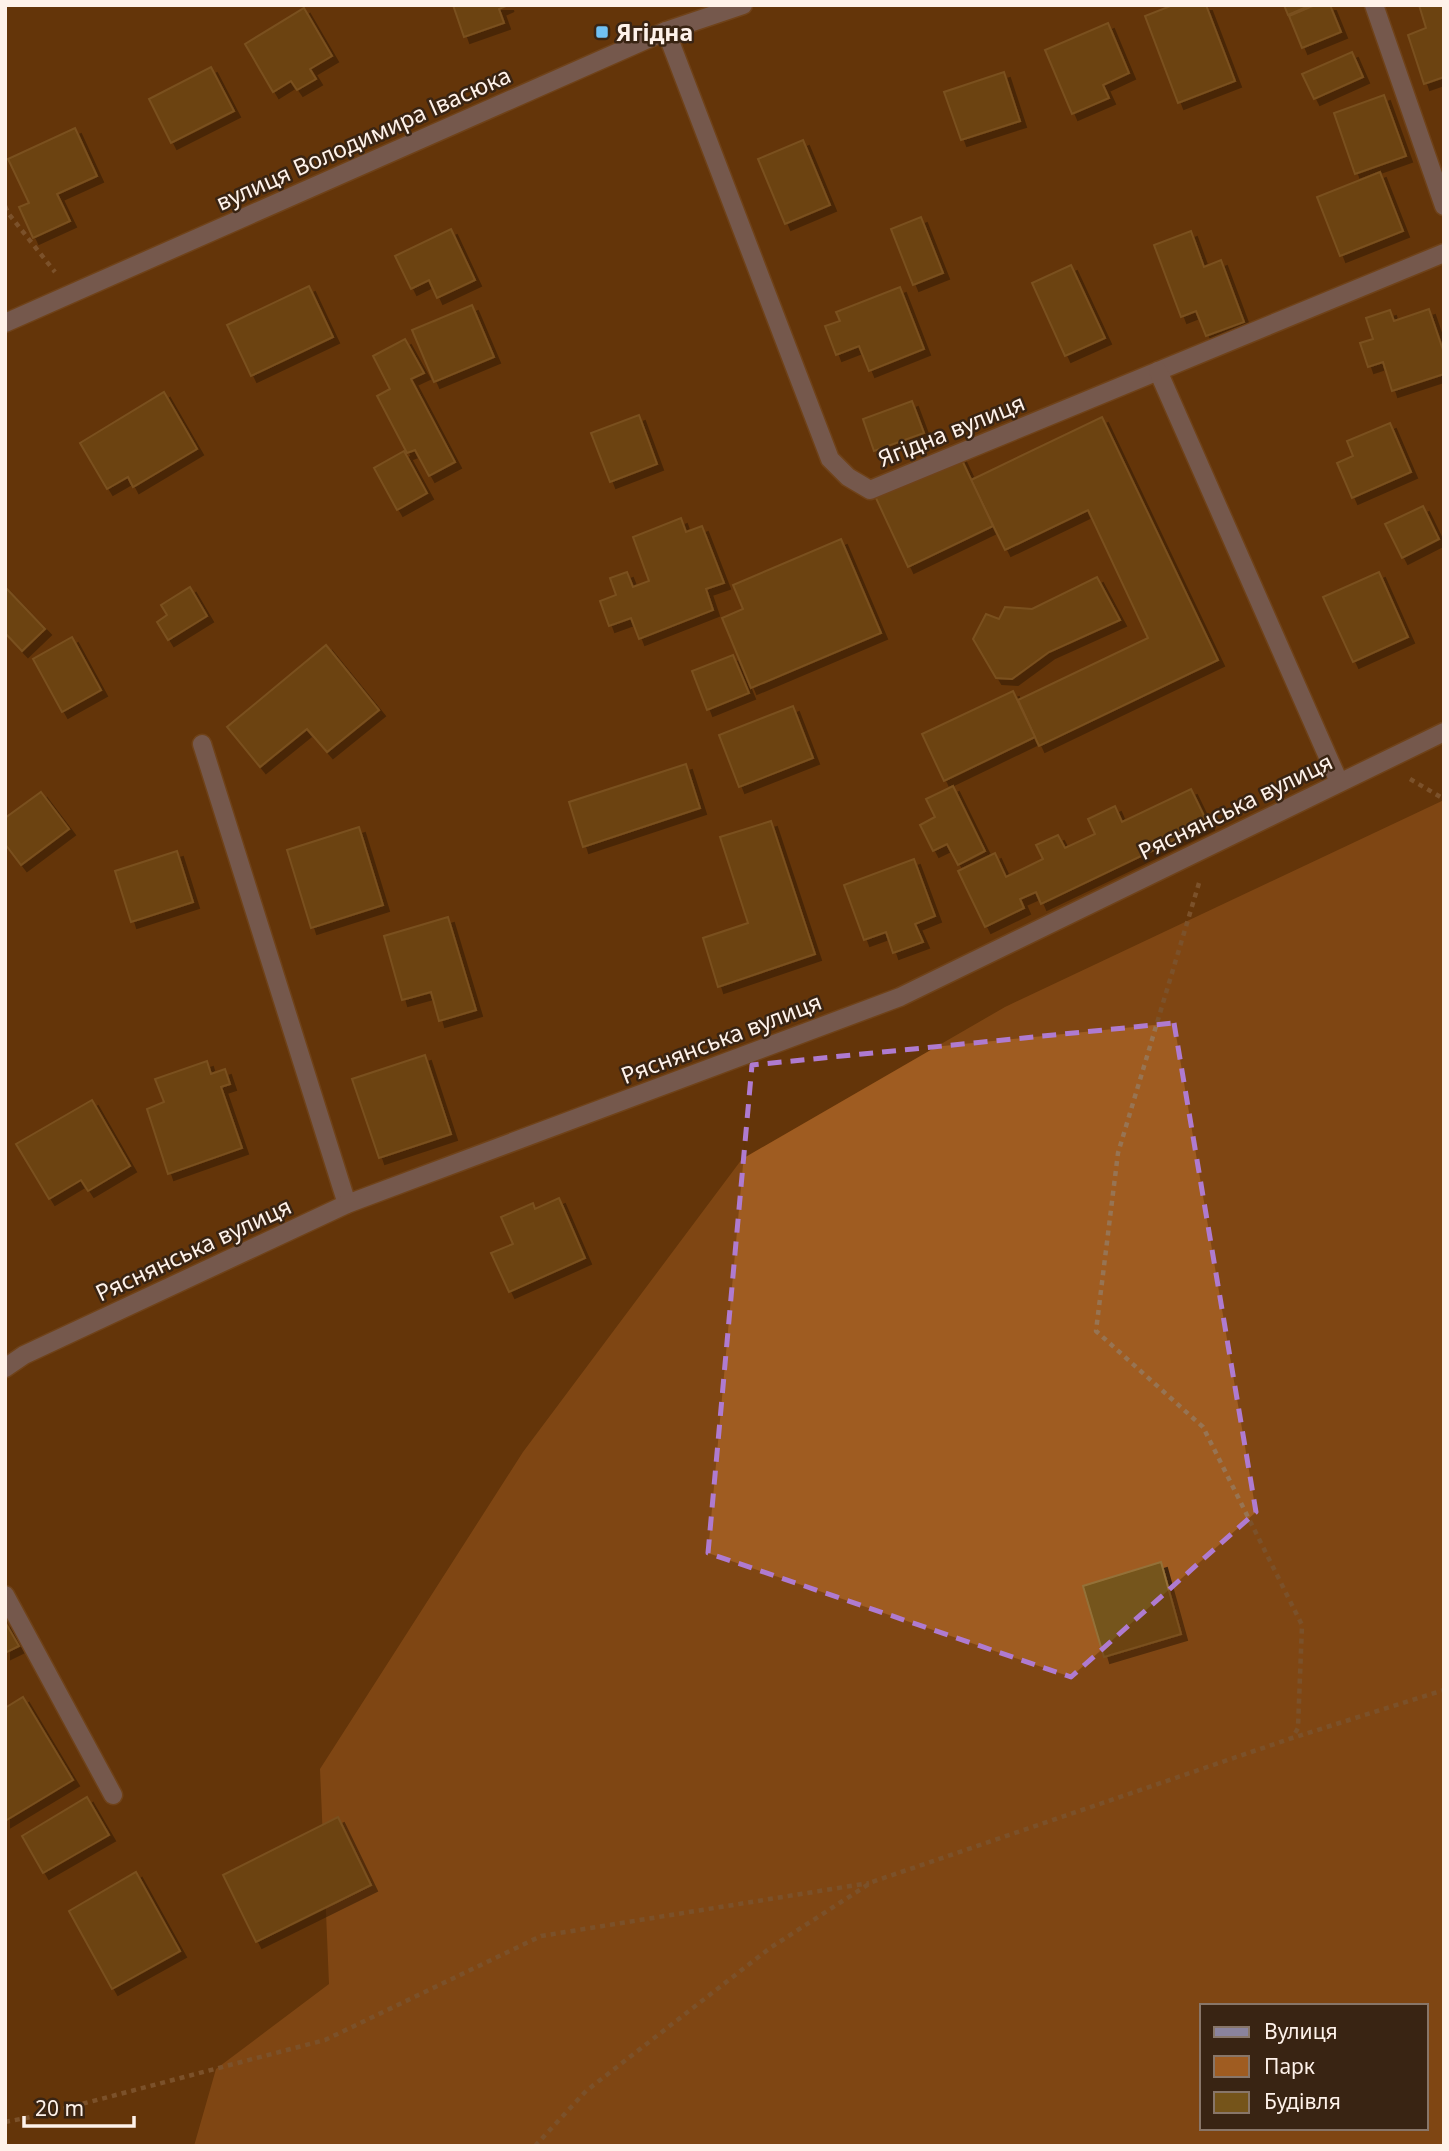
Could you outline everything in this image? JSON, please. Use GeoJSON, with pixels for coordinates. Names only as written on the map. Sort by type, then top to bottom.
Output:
{"type":"FeatureCollection","features":[{"type":"Feature","properties":{"kind":"street","name":"вулиця Володимира Івасюка"},"geometry":{"type":"LineString","coordinates":[[5,323],[666,31],[743,5]]}},
{"type":"Feature","properties":{"kind":"street"},"geometry":{"type":"LineString","coordinates":[[1374,5],[1444,206]]}},
{"type":"Feature","properties":{"kind":"street","name":"Ягідна вулиця"},"geometry":{"type":"LineString","coordinates":[[666,31],[830,459],[848,477],[870,490],[1444,253]]}},
{"type":"Feature","properties":{"kind":"street"},"geometry":{"type":"LineString","coordinates":[[1158,372],[1339,782]]}},
{"type":"Feature","properties":{"kind":"street","name":"Ряснянська вулиця"},"geometry":{"type":"LineString","coordinates":[[5,1368],[24,1355],[347,1204],[900,997],[1444,732]]}},
{"type":"Feature","properties":{"kind":"street"},"geometry":{"type":"LineString","coordinates":[[202,744],[347,1204]]}},
{"type":"Feature","properties":{"kind":"street"},"geometry":{"type":"LineString","coordinates":[[5,1595],[113,1795]]}},
{"type":"Feature","properties":{"kind":"path"},"geometry":{"type":"LineString","coordinates":[[5,206],[71,292]]}},
{"type":"Feature","properties":{"kind":"path"},"geometry":{"type":"LineString","coordinates":[[1210,845],[1118,1153],[1096,1331],[1203,1427],[1302,1625],[1298,1728],[1292,1738]]}},
{"type":"Feature","properties":{"kind":"path"},"geometry":{"type":"LineString","coordinates":[[5,2122],[325,2040],[541,1936],[872,1882],[1292,1738],[1444,1690]]}},
{"type":"Feature","properties":{"kind":"path"},"geometry":{"type":"LineString","coordinates":[[535,2146],[597,2083],[770,1948],[872,1882]]}},
{"type":"Feature","properties":{"kind":"highlighted area"},"geometry":{"type":"Polygon","coordinates":[[[1174,1023],[1256,1512],[1071,1677],[708,1553],[752,1065],[1174,1023]]]}},
{"type":"Feature","properties":{"kind":"green space"},"geometry":{"type":"Polygon","coordinates":[[[1444,800],[1444,2146],[194,2146],[216,2069],[329,1984],[320,1769],[523,1452],[742,1159],[1005,1007],[1444,800]]]}},
{"type":"Feature","properties":{"kind":"building"},"geometry":{"type":"Polygon","coordinates":[[[453,5],[508,5],[499,9],[504,23],[464,37],[453,5]]]}},
{"type":"Feature","properties":{"kind":"building"},"geometry":{"type":"Polygon","coordinates":[[[1173,5],[1206,5],[1235,81],[1178,103],[1145,16],[1173,5]]]}},
{"type":"Feature","properties":{"kind":"building"},"geometry":{"type":"Polygon","coordinates":[[[1284,5],[1311,5],[1288,15],[1284,5]]]}},
{"type":"Feature","properties":{"kind":"building"},"geometry":{"type":"Polygon","coordinates":[[[1315,5],[1330,5],[1341,32],[1302,48],[1289,16],[1315,5]]]}},
{"type":"Feature","properties":{"kind":"building"},"geometry":{"type":"Polygon","coordinates":[[[1419,5],[1444,5],[1444,77],[1424,84],[1408,35],[1426,28],[1419,5]]]}},
{"type":"Feature","properties":{"kind":"building"},"geometry":{"type":"Polygon","coordinates":[[[304,8],[332,56],[310,69],[316,79],[297,90],[291,81],[273,92],[245,44],[304,8]]]}},
{"type":"Feature","properties":{"kind":"building"},"geometry":{"type":"Polygon","coordinates":[[[1108,23],[1129,73],[1103,85],[1109,98],[1072,114],[1045,50],[1108,23]]]}},
{"type":"Feature","properties":{"kind":"building"},"geometry":{"type":"Polygon","coordinates":[[[1352,52],[1363,77],[1314,99],[1302,74],[1352,52]]]}},
{"type":"Feature","properties":{"kind":"building"},"geometry":{"type":"Polygon","coordinates":[[[211,67],[234,111],[171,143],[149,99],[211,67]]]}},
{"type":"Feature","properties":{"kind":"building"},"geometry":{"type":"Polygon","coordinates":[[[1004,72],[1020,121],[961,140],[944,92],[1004,72]]]}},
{"type":"Feature","properties":{"kind":"building"},"geometry":{"type":"Polygon","coordinates":[[[1384,95],[1406,156],[1355,174],[1334,113],[1384,95]]]}},
{"type":"Feature","properties":{"kind":"building"},"geometry":{"type":"Polygon","coordinates":[[[75,128],[97,176],[57,194],[70,221],[33,238],[19,207],[29,203],[8,159],[75,128]]]}},
{"type":"Feature","properties":{"kind":"building"},"geometry":{"type":"Polygon","coordinates":[[[803,140],[830,205],[785,224],[758,159],[803,140]]]}},
{"type":"Feature","properties":{"kind":"building"},"geometry":{"type":"Polygon","coordinates":[[[1380,172],[1403,231],[1340,256],[1317,197],[1380,172]]]}},
{"type":"Feature","properties":{"kind":"building"},"geometry":{"type":"Polygon","coordinates":[[[921,217],[943,273],[913,285],[891,229],[921,217]]]}},
{"type":"Feature","properties":{"kind":"building"},"geometry":{"type":"Polygon","coordinates":[[[451,229],[475,280],[437,298],[429,280],[411,289],[395,256],[451,229]]]}},
{"type":"Feature","properties":{"kind":"building"},"geometry":{"type":"Polygon","coordinates":[[[1191,231],[1204,267],[1221,260],[1244,322],[1206,336],[1196,311],[1181,317],[1154,245],[1191,231]]]}},
{"type":"Feature","properties":{"kind":"building"},"geometry":{"type":"Polygon","coordinates":[[[1071,265],[1105,338],[1065,356],[1032,283],[1071,265]]]}},
{"type":"Feature","properties":{"kind":"building"},"geometry":{"type":"Polygon","coordinates":[[[309,286],[333,337],[251,376],[227,325],[309,286]]]}},
{"type":"Feature","properties":{"kind":"building"},"geometry":{"type":"Polygon","coordinates":[[[900,287],[924,349],[869,371],[859,346],[836,355],[825,326],[840,321],[836,312],[900,287]]]}},
{"type":"Feature","properties":{"kind":"building"},"geometry":{"type":"Polygon","coordinates":[[[472,305],[494,357],[434,382],[412,330],[472,305]]]}},
{"type":"Feature","properties":{"kind":"building"},"geometry":{"type":"Polygon","coordinates":[[[1429,309],[1444,353],[1444,374],[1392,391],[1383,362],[1368,367],[1360,343],[1373,339],[1366,318],[1390,310],[1394,321],[1429,309]]]}},
{"type":"Feature","properties":{"kind":"building"},"geometry":{"type":"Polygon","coordinates":[[[405,339],[424,373],[411,379],[455,462],[429,476],[415,450],[407,453],[377,396],[390,389],[373,356],[405,339]]]}},
{"type":"Feature","properties":{"kind":"building"},"geometry":{"type":"Polygon","coordinates":[[[164,392],[197,449],[133,487],[128,477],[107,489],[80,443],[164,392]]]}},
{"type":"Feature","properties":{"kind":"building"},"geometry":{"type":"Polygon","coordinates":[[[912,401],[924,433],[874,451],[863,419],[912,401]]]}},
{"type":"Feature","properties":{"kind":"building"},"geometry":{"type":"Polygon","coordinates":[[[639,415],[657,464],[610,482],[591,433],[639,415]]]}},
{"type":"Feature","properties":{"kind":"building"},"geometry":{"type":"Polygon","coordinates":[[[1102,417],[1218,660],[1039,746],[1018,700],[1148,638],[1088,510],[1005,550],[971,480],[1102,417]]]}},
{"type":"Feature","properties":{"kind":"building"},"geometry":{"type":"Polygon","coordinates":[[[1390,423],[1411,472],[1352,498],[1337,463],[1353,456],[1347,441],[1390,423]]]}},
{"type":"Feature","properties":{"kind":"building"},"geometry":{"type":"Polygon","coordinates":[[[404,451],[427,493],[397,510],[374,468],[404,451]]]}},
{"type":"Feature","properties":{"kind":"building"},"geometry":{"type":"Polygon","coordinates":[[[960,456],[993,526],[908,567],[875,496],[960,456]]]}},
{"type":"Feature","properties":{"kind":"building"},"geometry":{"type":"Polygon","coordinates":[[[1423,506],[1439,539],[1402,558],[1385,524],[1423,506]]]}},
{"type":"Feature","properties":{"kind":"building"},"geometry":{"type":"Polygon","coordinates":[[[681,518],[686,532],[702,526],[724,583],[706,589],[713,610],[639,639],[631,618],[609,626],[600,601],[616,595],[610,578],[627,572],[633,587],[649,581],[633,537],[681,518]]]}},
{"type":"Feature","properties":{"kind":"building"},"geometry":{"type":"Polygon","coordinates":[[[841,539],[881,633],[751,688],[722,618],[743,609],[733,585],[841,539]]]}},
{"type":"Feature","properties":{"kind":"building"},"geometry":{"type":"Polygon","coordinates":[[[1379,572],[1408,637],[1353,662],[1323,597],[1379,572]]]}},
{"type":"Feature","properties":{"kind":"building"},"geometry":{"type":"Polygon","coordinates":[[[1097,577],[1120,620],[1049,652],[1012,679],[996,678],[973,639],[986,614],[999,619],[1005,607],[1032,609],[1097,577]]]}},
{"type":"Feature","properties":{"kind":"building"},"geometry":{"type":"Polygon","coordinates":[[[5,587],[45,629],[22,651],[5,633],[5,587]]]}},
{"type":"Feature","properties":{"kind":"building"},"geometry":{"type":"Polygon","coordinates":[[[190,587],[207,616],[168,640],[157,622],[167,615],[161,605],[190,587]]]}},
{"type":"Feature","properties":{"kind":"building"},"geometry":{"type":"Polygon","coordinates":[[[72,637],[101,690],[62,712],[33,659],[72,637]]]}},
{"type":"Feature","properties":{"kind":"building"},"geometry":{"type":"Polygon","coordinates":[[[326,645],[379,710],[327,752],[307,729],[260,767],[227,727],[326,645]]]}},
{"type":"Feature","properties":{"kind":"building"},"geometry":{"type":"Polygon","coordinates":[[[733,655],[749,693],[707,710],[692,671],[733,655]]]}},
{"type":"Feature","properties":{"kind":"building"},"geometry":{"type":"Polygon","coordinates":[[[1013,691],[1035,737],[944,781],[922,734],[1013,691]]]}},
{"type":"Feature","properties":{"kind":"building"},"geometry":{"type":"Polygon","coordinates":[[[793,706],[813,758],[739,787],[719,735],[793,706]]]}},
{"type":"Feature","properties":{"kind":"building"},"geometry":{"type":"Polygon","coordinates":[[[686,764],[700,808],[583,847],[569,802],[686,764]]]}},
{"type":"Feature","properties":{"kind":"building"},"geometry":{"type":"Polygon","coordinates":[[[953,786],[985,851],[958,865],[947,844],[933,851],[920,825],[935,817],[926,799],[953,786]]]}},
{"type":"Feature","properties":{"kind":"building"},"geometry":{"type":"Polygon","coordinates":[[[1191,789],[1208,824],[1041,904],[1036,892],[1020,899],[1024,908],[985,927],[958,871],[995,853],[1006,877],[1043,859],[1036,845],[1058,835],[1065,848],[1095,834],[1088,819],[1115,806],[1122,822],[1191,789]]]}},
{"type":"Feature","properties":{"kind":"building"},"geometry":{"type":"Polygon","coordinates":[[[41,792],[69,829],[21,865],[5,844],[5,818],[41,792]]]}},
{"type":"Feature","properties":{"kind":"building"},"geometry":{"type":"Polygon","coordinates":[[[771,821],[815,954],[718,987],[703,938],[748,923],[720,837],[771,821]]]}},
{"type":"Feature","properties":{"kind":"building"},"geometry":{"type":"Polygon","coordinates":[[[359,827],[383,905],[311,928],[287,850],[359,827]]]}},
{"type":"Feature","properties":{"kind":"building"},"geometry":{"type":"Polygon","coordinates":[[[177,851],[193,902],[131,922],[115,871],[177,851]]]}},
{"type":"Feature","properties":{"kind":"building"},"geometry":{"type":"Polygon","coordinates":[[[914,859],[935,916],[915,924],[923,942],[893,953],[886,932],[864,940],[844,885],[914,859]]]}},
{"type":"Feature","properties":{"kind":"building"},"geometry":{"type":"Polygon","coordinates":[[[448,917],[476,1010],[439,1021],[431,992],[402,1000],[384,936],[448,917]]]}},
{"type":"Feature","properties":{"kind":"building"},"geometry":{"type":"Polygon","coordinates":[[[425,1055],[451,1134],[379,1158],[352,1079],[425,1055]]]}},
{"type":"Feature","properties":{"kind":"building"},"geometry":{"type":"Polygon","coordinates":[[[207,1061],[211,1074],[225,1069],[230,1084],[221,1087],[242,1148],[168,1174],[147,1109],[164,1102],[155,1079],[207,1061]]]}},
{"type":"Feature","properties":{"kind":"building"},"geometry":{"type":"Polygon","coordinates":[[[92,1100],[130,1166],[88,1191],[81,1180],[49,1199],[16,1144],[92,1100]]]}},
{"type":"Feature","properties":{"kind":"building"},"geometry":{"type":"Polygon","coordinates":[[[559,1198],[585,1258],[509,1292],[491,1253],[513,1244],[501,1217],[533,1203],[535,1209],[559,1198]]]}},
{"type":"Feature","properties":{"kind":"building"},"geometry":{"type":"Polygon","coordinates":[[[1161,1562],[1181,1634],[1104,1657],[1083,1586],[1161,1562]]]}},
{"type":"Feature","properties":{"kind":"building"},"geometry":{"type":"Polygon","coordinates":[[[5,1622],[19,1646],[5,1653],[5,1622]]]}},
{"type":"Feature","properties":{"kind":"building"},"geometry":{"type":"Polygon","coordinates":[[[23,1697],[73,1780],[5,1821],[5,1708],[23,1697]]]}},
{"type":"Feature","properties":{"kind":"building"},"geometry":{"type":"Polygon","coordinates":[[[87,1797],[109,1835],[43,1873],[22,1836],[87,1797]]]}},
{"type":"Feature","properties":{"kind":"building"},"geometry":{"type":"Polygon","coordinates":[[[338,1817],[371,1885],[256,1942],[223,1875],[338,1817]]]}},
{"type":"Feature","properties":{"kind":"building"},"geometry":{"type":"Polygon","coordinates":[[[136,1872],[180,1951],[112,1989],[69,1911],[136,1872]]]}},
{"type":"Feature","properties":{"kind":"place","name":"Ягідна"},"geometry":{"type":"Point","coordinates":[602,32]}}]}
